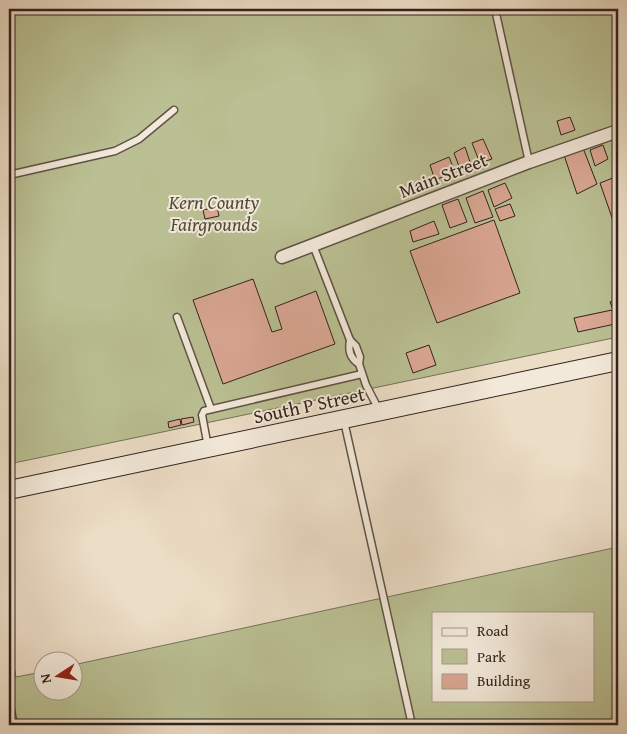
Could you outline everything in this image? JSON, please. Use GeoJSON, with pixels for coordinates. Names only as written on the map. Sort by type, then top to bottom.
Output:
{"type":"FeatureCollection","features":[{"type":"Feature","properties":{"kind":"street","name":"Main Street"},"geometry":{"type":"LineString","coordinates":[[282,257],[529,162],[618,130]]}},
{"type":"Feature","properties":{"kind":"street","name":"South P Street"},"geometry":{"type":"LineString","coordinates":[[9,490],[618,361]]}},
{"type":"Feature","properties":{"kind":"lane"},"geometry":{"type":"LineString","coordinates":[[494,9],[529,162]]}},
{"type":"Feature","properties":{"kind":"lane"},"geometry":{"type":"LineString","coordinates":[[9,175],[115,151],[138,139],[174,110]]}},
{"type":"Feature","properties":{"kind":"lane"},"geometry":{"type":"LineString","coordinates":[[312,245],[350,340],[356,346],[360,357],[359,364],[362,374],[380,411]]}},
{"type":"Feature","properties":{"kind":"lane"},"geometry":{"type":"LineString","coordinates":[[177,317],[211,410]]}},
{"type":"Feature","properties":{"kind":"lane"},"geometry":{"type":"LineString","coordinates":[[208,448],[202,415],[204,411],[362,374]]}},
{"type":"Feature","properties":{"kind":"lane"},"geometry":{"type":"LineString","coordinates":[[344,419],[412,725]]}},
{"type":"Feature","properties":{"kind":"lane"},"geometry":{"type":"LineString","coordinates":[[9,701],[14,725]]}},
{"type":"Feature","properties":{"kind":"green space","name":"Kern County Fairgrounds"},"geometry":{"type":"Polygon","coordinates":[[[9,9],[618,9],[618,337],[9,464],[9,9]]]}},
{"type":"Feature","properties":{"kind":"green space"},"geometry":{"type":"Polygon","coordinates":[[[618,547],[618,725],[9,725],[9,638],[16,677],[32,674],[32,702],[82,702],[82,663],[618,547]]]}},
{"type":"Feature","properties":{"kind":"building"},"geometry":{"type":"Polygon","coordinates":[[[570,117],[575,130],[561,135],[557,121],[570,117]]]}},
{"type":"Feature","properties":{"kind":"building"},"geometry":{"type":"Polygon","coordinates":[[[483,139],[492,159],[480,163],[472,143],[483,139]]]}},
{"type":"Feature","properties":{"kind":"building"},"geometry":{"type":"Polygon","coordinates":[[[603,145],[608,159],[595,166],[590,150],[603,145]]]}},
{"type":"Feature","properties":{"kind":"building"},"geometry":{"type":"Polygon","coordinates":[[[465,147],[471,165],[460,169],[454,153],[465,147]]]}},
{"type":"Feature","properties":{"kind":"building"},"geometry":{"type":"Polygon","coordinates":[[[583,148],[597,184],[577,194],[564,155],[583,148]]]}},
{"type":"Feature","properties":{"kind":"building"},"geometry":{"type":"Polygon","coordinates":[[[449,157],[455,172],[435,180],[430,165],[449,157]]]}},
{"type":"Feature","properties":{"kind":"building"},"geometry":{"type":"Polygon","coordinates":[[[618,176],[618,235],[600,183],[618,176]]]}},
{"type":"Feature","properties":{"kind":"building"},"geometry":{"type":"Polygon","coordinates":[[[505,183],[512,198],[494,207],[488,190],[505,183]]]}},
{"type":"Feature","properties":{"kind":"building"},"geometry":{"type":"Polygon","coordinates":[[[483,191],[493,217],[475,223],[466,198],[483,191]]]}},
{"type":"Feature","properties":{"kind":"building"},"geometry":{"type":"Polygon","coordinates":[[[458,199],[467,222],[450,228],[442,205],[458,199]]]}},
{"type":"Feature","properties":{"kind":"building"},"geometry":{"type":"Polygon","coordinates":[[[510,204],[515,216],[500,221],[495,209],[510,204]]]}},
{"type":"Feature","properties":{"kind":"building"},"geometry":{"type":"Polygon","coordinates":[[[217,207],[219,216],[205,219],[203,210],[217,207]]]}},
{"type":"Feature","properties":{"kind":"building"},"geometry":{"type":"Polygon","coordinates":[[[494,220],[520,293],[437,323],[410,251],[494,220]]]}},
{"type":"Feature","properties":{"kind":"building"},"geometry":{"type":"Polygon","coordinates":[[[434,221],[439,234],[413,242],[410,231],[434,221]]]}},
{"type":"Feature","properties":{"kind":"building"},"geometry":{"type":"Polygon","coordinates":[[[253,279],[272,332],[282,329],[275,307],[316,291],[335,344],[223,384],[193,300],[253,279]]]}},
{"type":"Feature","properties":{"kind":"building"},"geometry":{"type":"Polygon","coordinates":[[[618,299],[618,319],[617,320],[610,302],[618,299]]]}},
{"type":"Feature","properties":{"kind":"building"},"geometry":{"type":"Polygon","coordinates":[[[612,310],[615,324],[578,332],[574,318],[612,310]]]}},
{"type":"Feature","properties":{"kind":"building"},"geometry":{"type":"Polygon","coordinates":[[[429,345],[436,365],[413,373],[406,353],[429,345]]]}},
{"type":"Feature","properties":{"kind":"building"},"geometry":{"type":"Polygon","coordinates":[[[193,417],[194,422],[182,425],[181,419],[193,417]]]}},
{"type":"Feature","properties":{"kind":"building"},"geometry":{"type":"Polygon","coordinates":[[[180,419],[181,425],[169,428],[168,422],[180,419]]]}}]}
